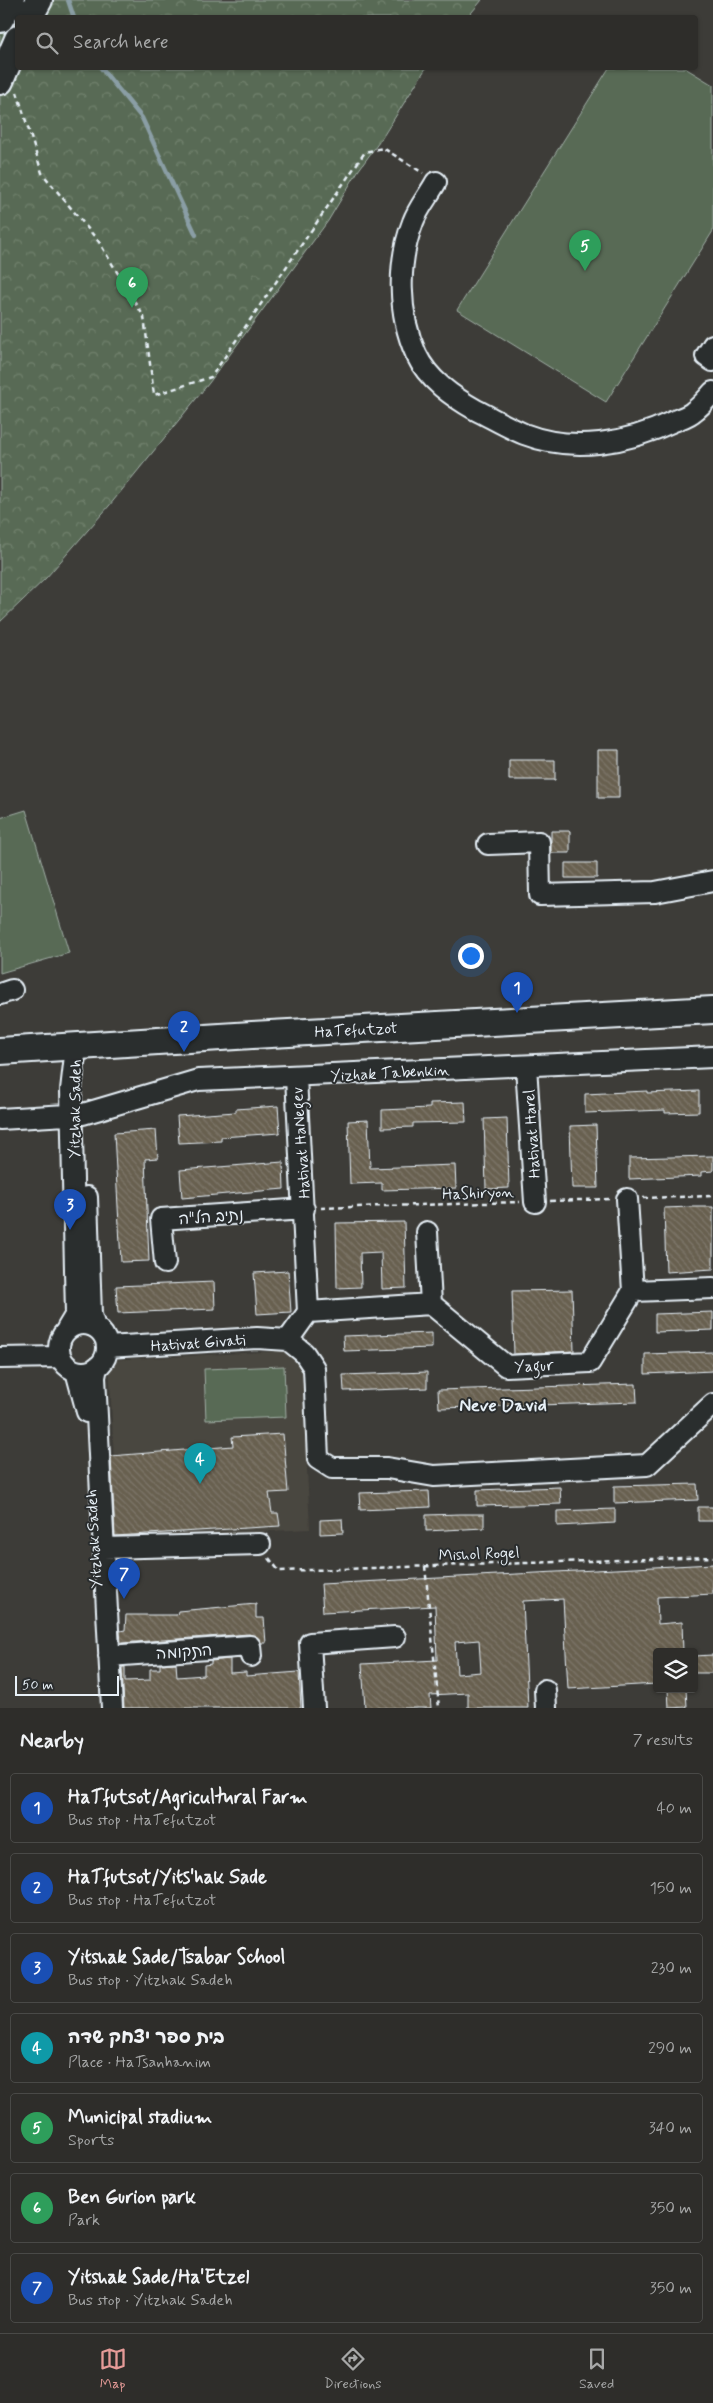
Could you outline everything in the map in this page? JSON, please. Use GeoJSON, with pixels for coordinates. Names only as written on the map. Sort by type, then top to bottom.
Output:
{"type":"FeatureCollection","features":[{"type":"Feature","properties":{"kind":"main road"},"geometry":{"type":"LineString","coordinates":[[0,18],[11,0]]}},
{"type":"Feature","properties":{"kind":"main road"},"geometry":{"type":"LineString","coordinates":[[31,15],[39,0]]}},
{"type":"Feature","properties":{"kind":"main road"},"geometry":{"type":"LineString","coordinates":[[8,86],[15,53]]}},
{"type":"Feature","properties":{"kind":"main road","name":"HaTefutzot"},"geometry":{"type":"LineString","coordinates":[[0,1052],[252,1034],[713,1010]]}},
{"type":"Feature","properties":{"kind":"street"},"geometry":{"type":"LineString","coordinates":[[436,182],[414,220],[404,248],[402,278],[404,308],[417,356],[434,380],[457,399],[525,434],[560,443],[595,444],[632,438],[666,426],[694,412],[713,392]]}},
{"type":"Feature","properties":{"kind":"street"},"geometry":{"type":"LineString","coordinates":[[713,345],[706,356],[713,361]]}},
{"type":"Feature","properties":{"kind":"street"},"geometry":{"type":"LineString","coordinates":[[488,844],[539,842],[540,895],[655,892],[713,882]]}},
{"type":"Feature","properties":{"kind":"street","name":"Yitzhak Sadeh"},"geometry":{"type":"LineString","coordinates":[[68,1329],[76,1314],[77,1115],[82,1078],[76,1047]]}},
{"type":"Feature","properties":{"kind":"street","name":"Yizhak Tabenkin"},"geometry":{"type":"LineString","coordinates":[[0,1119],[77,1115],[198,1080],[713,1057]]}},
{"type":"Feature","properties":{"kind":"street","name":"Hativat Harel"},"geometry":{"type":"LineString","coordinates":[[526,1066],[536,1202]]}},
{"type":"Feature","properties":{"kind":"street","name":"Hativat HaNegev"},"geometry":{"type":"LineString","coordinates":[[296,1077],[308,1312]]}},
{"type":"Feature","properties":{"kind":"street","name":"Yitzhak Sadeh"},"geometry":{"type":"LineString","coordinates":[[77,1115],[91,1315],[95,1327]]}},
{"type":"Feature","properties":{"kind":"street"},"geometry":{"type":"LineString","coordinates":[[628,1199],[633,1291],[713,1288]]}},
{"type":"Feature","properties":{"kind":"street","name":"נתיב הל\"ה"},"geometry":{"type":"LineString","coordinates":[[165,1263],[161,1220],[304,1209]]}},
{"type":"Feature","properties":{"kind":"street"},"geometry":{"type":"LineString","coordinates":[[427,1232],[431,1304],[308,1312],[288,1340],[304,1352],[314,1368],[318,1459],[332,1468],[387,1468],[434,1476],[647,1465],[713,1404]]}},
{"type":"Feature","properties":{"kind":"street","name":"Yagur"},"geometry":{"type":"LineString","coordinates":[[431,1304],[506,1366],[590,1362],[633,1291]]}},
{"type":"Feature","properties":{"kind":"street"},"geometry":{"type":"LineString","coordinates":[[82,1324],[95,1327],[102,1333],[107,1348],[106,1356],[97,1367],[88,1372],[76,1371],[65,1364],[60,1357],[59,1342],[68,1329],[82,1324]]}},
{"type":"Feature","properties":{"kind":"street","name":"Hativat Givati"},"geometry":{"type":"LineString","coordinates":[[107,1348],[257,1338],[288,1340]]}},
{"type":"Feature","properties":{"kind":"street"},"geometry":{"type":"LineString","coordinates":[[0,1358],[60,1357]]}},
{"type":"Feature","properties":{"kind":"street","name":"Yitzhak Sadeh"},"geometry":{"type":"LineString","coordinates":[[97,1367],[95,1377],[112,1708]]}},
{"type":"Feature","properties":{"kind":"street","name":"Yitzhak Sadeh"},"geometry":{"type":"LineString","coordinates":[[76,1371],[86,1405],[102,1708]]}},
{"type":"Feature","properties":{"kind":"street"},"geometry":{"type":"LineString","coordinates":[[104,1548],[260,1544]]}},
{"type":"Feature","properties":{"kind":"street"},"geometry":{"type":"LineString","coordinates":[[314,1708],[310,1643],[395,1637]]}},
{"type":"Feature","properties":{"kind":"street","name":"התקומה"},"geometry":{"type":"LineString","coordinates":[[109,1656],[250,1646],[251,1656]]}},
{"type":"Feature","properties":{"kind":"path"},"geometry":{"type":"LineString","coordinates":[[8,86],[42,173],[99,242],[144,317],[154,395],[211,377],[365,152],[383,148],[436,182]]}},
{"type":"Feature","properties":{"kind":"path","name":"HaShiryon"},"geometry":{"type":"LineString","coordinates":[[304,1209],[713,1196]]}},
{"type":"Feature","properties":{"kind":"path","name":"Mishol Rogel"},"geometry":{"type":"LineString","coordinates":[[260,1544],[279,1571],[713,1557]]}},
{"type":"Feature","properties":{"kind":"path"},"geometry":{"type":"LineString","coordinates":[[425,1566],[439,1708]]}},
{"type":"Feature","properties":{"kind":"shaded area"},"geometry":{"type":"Polygon","coordinates":[[[301,1350],[310,1529],[118,1539],[109,1360],[301,1350]]]}},
{"type":"Feature","properties":{"kind":"green space"},"geometry":{"type":"Polygon","coordinates":[[[0,0],[482,0],[470,15],[15,15],[15,70],[425,70],[382,138],[358,171],[328,221],[209,383],[109,506],[46,578],[0,622],[0,0]]]}},
{"type":"Feature","properties":{"kind":"green space"},"geometry":{"type":"Polygon","coordinates":[[[608,70],[688,70],[713,85],[713,231],[606,402],[457,310],[608,70]]]}},
{"type":"Feature","properties":{"kind":"green space"},"geometry":{"type":"Polygon","coordinates":[[[26,810],[69,953],[0,973],[0,818],[26,810]]]}},
{"type":"Feature","properties":{"kind":"green space"},"geometry":{"type":"Polygon","coordinates":[[[284,1366],[286,1417],[206,1420],[204,1369],[284,1366]]]}},
{"type":"Feature","properties":{"kind":"building"},"geometry":{"type":"Polygon","coordinates":[[[598,750],[619,750],[619,798],[598,798],[598,750]]]}},
{"type":"Feature","properties":{"kind":"building"},"geometry":{"type":"Polygon","coordinates":[[[509,760],[555,760],[555,780],[509,780],[509,760]]]}},
{"type":"Feature","properties":{"kind":"building"},"geometry":{"type":"Polygon","coordinates":[[[551,831],[570,831],[570,853],[551,853],[551,831]]]}},
{"type":"Feature","properties":{"kind":"building"},"geometry":{"type":"Polygon","coordinates":[[[565,863],[597,863],[597,878],[565,878],[565,863]]]}},
{"type":"Feature","properties":{"kind":"building"},"geometry":{"type":"Polygon","coordinates":[[[647,1091],[647,1093],[699,1091],[699,1112],[665,1113],[665,1110],[585,1113],[585,1094],[647,1091]]]}},
{"type":"Feature","properties":{"kind":"building"},"geometry":{"type":"Polygon","coordinates":[[[465,1102],[466,1122],[413,1123],[413,1127],[382,1128],[382,1110],[430,1108],[430,1103],[465,1102]]]}},
{"type":"Feature","properties":{"kind":"building"},"geometry":{"type":"Polygon","coordinates":[[[278,1106],[280,1133],[221,1137],[221,1141],[179,1143],[177,1116],[236,1112],[236,1109],[278,1106]]]}},
{"type":"Feature","properties":{"kind":"building"},"geometry":{"type":"Polygon","coordinates":[[[507,1118],[509,1188],[486,1189],[484,1119],[507,1118]]]}},
{"type":"Feature","properties":{"kind":"building"},"geometry":{"type":"Polygon","coordinates":[[[368,1120],[370,1168],[455,1165],[456,1188],[382,1190],[382,1183],[350,1184],[348,1121],[368,1120]]]}},
{"type":"Feature","properties":{"kind":"building"},"geometry":{"type":"Polygon","coordinates":[[[596,1125],[598,1188],[572,1188],[570,1126],[596,1125]]]}},
{"type":"Feature","properties":{"kind":"building"},"geometry":{"type":"Polygon","coordinates":[[[156,1130],[158,1158],[145,1159],[149,1261],[121,1262],[114,1133],[156,1130]]]}},
{"type":"Feature","properties":{"kind":"building"},"geometry":{"type":"Polygon","coordinates":[[[713,1156],[713,1171],[701,1172],[701,1176],[629,1179],[629,1158],[713,1156]]]}},
{"type":"Feature","properties":{"kind":"building"},"geometry":{"type":"Polygon","coordinates":[[[283,1162],[284,1189],[182,1198],[180,1170],[283,1162]]]}},
{"type":"Feature","properties":{"kind":"building"},"geometry":{"type":"Polygon","coordinates":[[[713,1207],[713,1269],[666,1272],[664,1208],[713,1207]]]}},
{"type":"Feature","properties":{"kind":"building"},"geometry":{"type":"Polygon","coordinates":[[[404,1222],[406,1288],[382,1289],[381,1252],[360,1253],[361,1287],[337,1288],[336,1223],[404,1222]]]}},
{"type":"Feature","properties":{"kind":"building"},"geometry":{"type":"Polygon","coordinates":[[[288,1271],[291,1312],[257,1314],[254,1273],[288,1271]]]}},
{"type":"Feature","properties":{"kind":"building"},"geometry":{"type":"Polygon","coordinates":[[[214,1282],[215,1309],[118,1313],[116,1286],[214,1282]]]}},
{"type":"Feature","properties":{"kind":"building"},"geometry":{"type":"Polygon","coordinates":[[[572,1290],[574,1351],[514,1354],[512,1291],[572,1290]]]}},
{"type":"Feature","properties":{"kind":"building"},"geometry":{"type":"Polygon","coordinates":[[[713,1312],[713,1330],[655,1332],[655,1314],[713,1312]]]}},
{"type":"Feature","properties":{"kind":"building"},"geometry":{"type":"Polygon","coordinates":[[[432,1333],[432,1348],[344,1351],[343,1336],[432,1333]]]}},
{"type":"Feature","properties":{"kind":"building"},"geometry":{"type":"Polygon","coordinates":[[[713,1352],[713,1371],[645,1374],[645,1354],[713,1352]]]}},
{"type":"Feature","properties":{"kind":"building"},"geometry":{"type":"Polygon","coordinates":[[[427,1372],[427,1388],[344,1391],[343,1375],[427,1372]]]}},
{"type":"Feature","properties":{"kind":"building"},"geometry":{"type":"Polygon","coordinates":[[[636,1384],[637,1402],[439,1408],[438,1390],[636,1384]]]}},
{"type":"Feature","properties":{"kind":"building"},"geometry":{"type":"Polygon","coordinates":[[[283,1434],[288,1492],[269,1493],[272,1513],[278,1513],[280,1526],[115,1536],[111,1456],[233,1446],[232,1437],[283,1434]]]}},
{"type":"Feature","properties":{"kind":"building"},"geometry":{"type":"Polygon","coordinates":[[[697,1484],[698,1500],[614,1503],[614,1486],[697,1484]]]}},
{"type":"Feature","properties":{"kind":"building"},"geometry":{"type":"Polygon","coordinates":[[[560,1487],[561,1504],[477,1506],[477,1490],[560,1487]]]}},
{"type":"Feature","properties":{"kind":"building"},"geometry":{"type":"Polygon","coordinates":[[[429,1491],[430,1507],[360,1510],[359,1493],[429,1491]]]}},
{"type":"Feature","properties":{"kind":"building"},"geometry":{"type":"Polygon","coordinates":[[[698,1507],[713,1507],[713,1521],[698,1521],[698,1507]]]}},
{"type":"Feature","properties":{"kind":"building"},"geometry":{"type":"Polygon","coordinates":[[[615,1509],[615,1523],[557,1526],[557,1511],[615,1509]]]}},
{"type":"Feature","properties":{"kind":"building"},"geometry":{"type":"Polygon","coordinates":[[[484,1514],[484,1528],[426,1531],[426,1515],[484,1514]]]}},
{"type":"Feature","properties":{"kind":"building"},"geometry":{"type":"Polygon","coordinates":[[[342,1519],[343,1533],[320,1534],[320,1520],[342,1519]]]}},
{"type":"Feature","properties":{"kind":"building"},"geometry":{"type":"Polygon","coordinates":[[[713,1564],[713,1594],[657,1597],[658,1624],[682,1622],[683,1648],[653,1648],[653,1684],[568,1689],[563,1599],[523,1601],[528,1708],[468,1708],[468,1693],[430,1695],[431,1708],[365,1708],[362,1664],[437,1660],[435,1606],[323,1612],[321,1584],[713,1564]],[[479,1640],[455,1642],[457,1674],[481,1672],[479,1640]]]}},
{"type":"Feature","properties":{"kind":"building"},"geometry":{"type":"Polygon","coordinates":[[[256,1604],[256,1618],[264,1618],[266,1643],[261,1643],[256,1636],[249,1634],[121,1643],[120,1631],[125,1630],[126,1615],[177,1615],[178,1611],[256,1604]]]}},
{"type":"Feature","properties":{"kind":"building"},"geometry":{"type":"Polygon","coordinates":[[[713,1655],[713,1673],[698,1673],[698,1656],[713,1655]]]}},
{"type":"Feature","properties":{"kind":"building"},"geometry":{"type":"Polygon","coordinates":[[[230,1659],[230,1673],[246,1672],[246,1676],[299,1672],[301,1708],[124,1708],[122,1667],[125,1667],[125,1681],[150,1680],[150,1669],[160,1669],[160,1664],[176,1663],[177,1677],[204,1675],[204,1665],[211,1664],[211,1661],[230,1659]]]}},
{"type":"Feature","properties":{"kind":"building"},"geometry":{"type":"Polygon","coordinates":[[[668,1693],[686,1693],[687,1707],[669,1708],[668,1693]]]}},
{"type":"Feature","properties":{"kind":"waterway"},"geometry":{"type":"LineString","coordinates":[[68,0],[73,15]]}},
{"type":"Feature","properties":{"kind":"waterway"},"geometry":{"type":"LineString","coordinates":[[103,70],[142,118],[196,235]]}},
{"type":"Feature","properties":{"kind":"place","name":"Municipal stadium"},"geometry":{"type":"Point","coordinates":[585,271]}},
{"type":"Feature","properties":{"kind":"place","name":"Ben Gurion park"},"geometry":{"type":"Point","coordinates":[132,308]}},
{"type":"Feature","properties":{"kind":"place","name":"HaTfutsot/Agricultural Farm"},"geometry":{"type":"Point","coordinates":[517,1013]}},
{"type":"Feature","properties":{"kind":"place","name":"HaTfutsot/Yits'hak Sade"},"geometry":{"type":"Point","coordinates":[184,1052]}},
{"type":"Feature","properties":{"kind":"place","name":"Yitshak Sade/Tsabar School"},"geometry":{"type":"Point","coordinates":[70,1230]}},
{"type":"Feature","properties":{"kind":"place","name":"בית ספר יצחק שדה"},"geometry":{"type":"Point","coordinates":[200,1484]}},
{"type":"Feature","properties":{"kind":"place","name":"Yitshak Sade/Ha'Etzel"},"geometry":{"type":"Point","coordinates":[124,1599]}},
{"type":"Feature","properties":{"kind":"district","name":"Neve David"},"geometry":{"type":"Point","coordinates":[503,1405]}}]}
